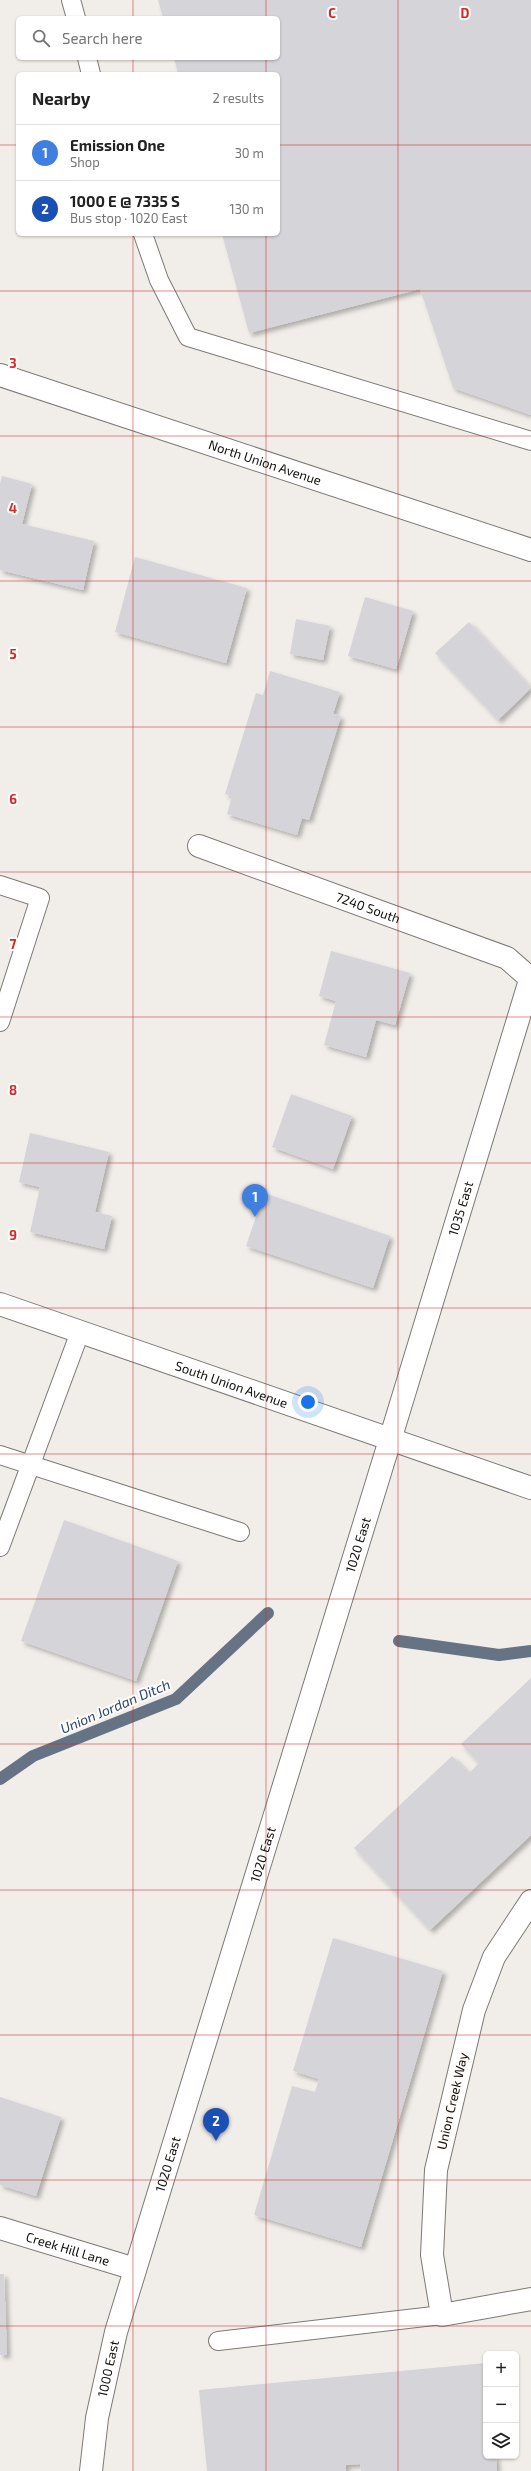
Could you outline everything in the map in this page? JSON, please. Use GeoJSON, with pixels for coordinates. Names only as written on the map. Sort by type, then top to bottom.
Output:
{"type":"FeatureCollection","features":[{"type":"Feature","properties":{"kind":"street","name":"North Union Avenue"},"geometry":{"type":"LineString","coordinates":[[0,374],[531,550]]}},
{"type":"Feature","properties":{"kind":"street","name":"7240 South"},"geometry":{"type":"LineString","coordinates":[[199,846],[507,958],[531,978]]}},
{"type":"Feature","properties":{"kind":"street","name":"1035 East"},"geometry":{"type":"LineString","coordinates":[[390,1440],[531,978]]}},
{"type":"Feature","properties":{"kind":"street","name":"South Union Avenue"},"geometry":{"type":"LineString","coordinates":[[0,1304],[531,1488]]}},
{"type":"Feature","properties":{"kind":"street","name":"1020 East"},"geometry":{"type":"LineString","coordinates":[[135,2269],[390,1440]]}},
{"type":"Feature","properties":{"kind":"street","name":"Union Creek Way"},"geometry":{"type":"LineString","coordinates":[[442,2315],[432,2255],[436,2170],[474,2010],[494,1957],[531,1901]]}},
{"type":"Feature","properties":{"kind":"street","name":"Creek Hill Lane"},"geometry":{"type":"LineString","coordinates":[[0,2228],[135,2269]]}},
{"type":"Feature","properties":{"kind":"street","name":"1000 East"},"geometry":{"type":"LineString","coordinates":[[91,2471],[100,2402],[116,2332],[135,2269]]}},
{"type":"Feature","properties":{"kind":"street"},"geometry":{"type":"LineString","coordinates":[[442,2315],[531,2299]]}},
{"type":"Feature","properties":{"kind":"lane"},"geometry":{"type":"LineString","coordinates":[[71,0],[75,16]]}},
{"type":"Feature","properties":{"kind":"lane"},"geometry":{"type":"LineString","coordinates":[[88,60],[90,72]]}},
{"type":"Feature","properties":{"kind":"lane"},"geometry":{"type":"LineString","coordinates":[[144,236],[159,280],[188,336],[531,441]]}},
{"type":"Feature","properties":{"kind":"lane"},"geometry":{"type":"LineString","coordinates":[[0,885],[40,898],[0,1022]]}},
{"type":"Feature","properties":{"kind":"lane"},"geometry":{"type":"LineString","coordinates":[[0,1547],[32,1466],[80,1332]]}},
{"type":"Feature","properties":{"kind":"lane"},"geometry":{"type":"LineString","coordinates":[[0,1455],[240,1532]]}},
{"type":"Feature","properties":{"kind":"lane"},"geometry":{"type":"LineString","coordinates":[[218,2341],[442,2315]]}},
{"type":"Feature","properties":{"kind":"building"},"geometry":{"type":"Polygon","coordinates":[[[158,0],[531,0],[531,415],[453,388],[420,289],[249,333],[223,236],[280,236],[280,72],[178,72],[174,60],[280,60],[280,16],[162,16],[158,0]]]}},
{"type":"Feature","properties":{"kind":"building"},"geometry":{"type":"Polygon","coordinates":[[[2,476],[32,484],[22,524],[94,541],[83,590],[0,570],[0,483],[2,476]]]}},
{"type":"Feature","properties":{"kind":"building"},"geometry":{"type":"Polygon","coordinates":[[[135,557],[247,588],[226,663],[115,632],[135,557]]]}},
{"type":"Feature","properties":{"kind":"building"},"geometry":{"type":"Polygon","coordinates":[[[365,597],[413,611],[396,669],[348,656],[365,597]]]}},
{"type":"Feature","properties":{"kind":"building"},"geometry":{"type":"Polygon","coordinates":[[[296,619],[330,626],[323,660],[290,654],[296,619]]]}},
{"type":"Feature","properties":{"kind":"building"},"geometry":{"type":"Polygon","coordinates":[[[469,622],[531,688],[498,720],[435,653],[469,622]]]}},
{"type":"Feature","properties":{"kind":"building"},"geometry":{"type":"Polygon","coordinates":[[[270,671],[340,692],[333,714],[341,716],[309,820],[302,818],[297,835],[227,814],[232,796],[225,794],[256,693],[263,695],[270,671]]]}},
{"type":"Feature","properties":{"kind":"building"},"geometry":{"type":"Polygon","coordinates":[[[331,951],[410,973],[395,1025],[376,1020],[366,1057],[324,1045],[336,1001],[319,996],[331,951]]]}},
{"type":"Feature","properties":{"kind":"building"},"geometry":{"type":"Polygon","coordinates":[[[291,1094],[352,1116],[333,1169],[272,1147],[291,1094]]]}},
{"type":"Feature","properties":{"kind":"building"},"geometry":{"type":"Polygon","coordinates":[[[30,1133],[109,1152],[95,1212],[112,1216],[104,1249],[30,1232],[40,1187],[19,1182],[30,1133]]]}},
{"type":"Feature","properties":{"kind":"building"},"geometry":{"type":"Polygon","coordinates":[[[264,1193],[390,1236],[373,1288],[246,1246],[264,1193]]]}},
{"type":"Feature","properties":{"kind":"building"},"geometry":{"type":"Polygon","coordinates":[[[64,1520],[178,1561],[136,1681],[21,1641],[64,1520]]]}},
{"type":"Feature","properties":{"kind":"building"},"geometry":{"type":"Polygon","coordinates":[[[531,1678],[531,1835],[430,1930],[354,1848],[452,1756],[469,1773],[479,1763],[461,1744],[531,1678]]]}},
{"type":"Feature","properties":{"kind":"building"},"geometry":{"type":"Polygon","coordinates":[[[333,1938],[443,1971],[361,2247],[254,2215],[292,2086],[315,2092],[319,2079],[293,2071],[333,1938]]]}},
{"type":"Feature","properties":{"kind":"building"},"geometry":{"type":"Polygon","coordinates":[[[0,2097],[61,2117],[36,2196],[0,2185],[0,2097]]]}},
{"type":"Feature","properties":{"kind":"building"},"geometry":{"type":"Polygon","coordinates":[[[0,2274],[4,2274],[7,2355],[0,2355],[0,2274]]]}},
{"type":"Feature","properties":{"kind":"building"},"geometry":{"type":"Polygon","coordinates":[[[483,2363],[483,2459],[496,2459],[497,2471],[361,2471],[360,2464],[346,2465],[346,2471],[207,2471],[199,2390],[483,2363]]]}},
{"type":"Feature","properties":{"kind":"waterway","name":"Union Jordan Ditch"},"geometry":{"type":"LineString","coordinates":[[0,1779],[33,1756],[176,1699],[268,1613]]}},
{"type":"Feature","properties":{"kind":"waterway","name":"Union Jordan Ditch"},"geometry":{"type":"LineString","coordinates":[[399,1641],[499,1655],[531,1651]]}},
{"type":"Feature","properties":{"kind":"place","name":"Emission One"},"geometry":{"type":"Point","coordinates":[255,1217]}},
{"type":"Feature","properties":{"kind":"place","name":"1000 E @ 7335 S"},"geometry":{"type":"Point","coordinates":[216,2141]}}]}
